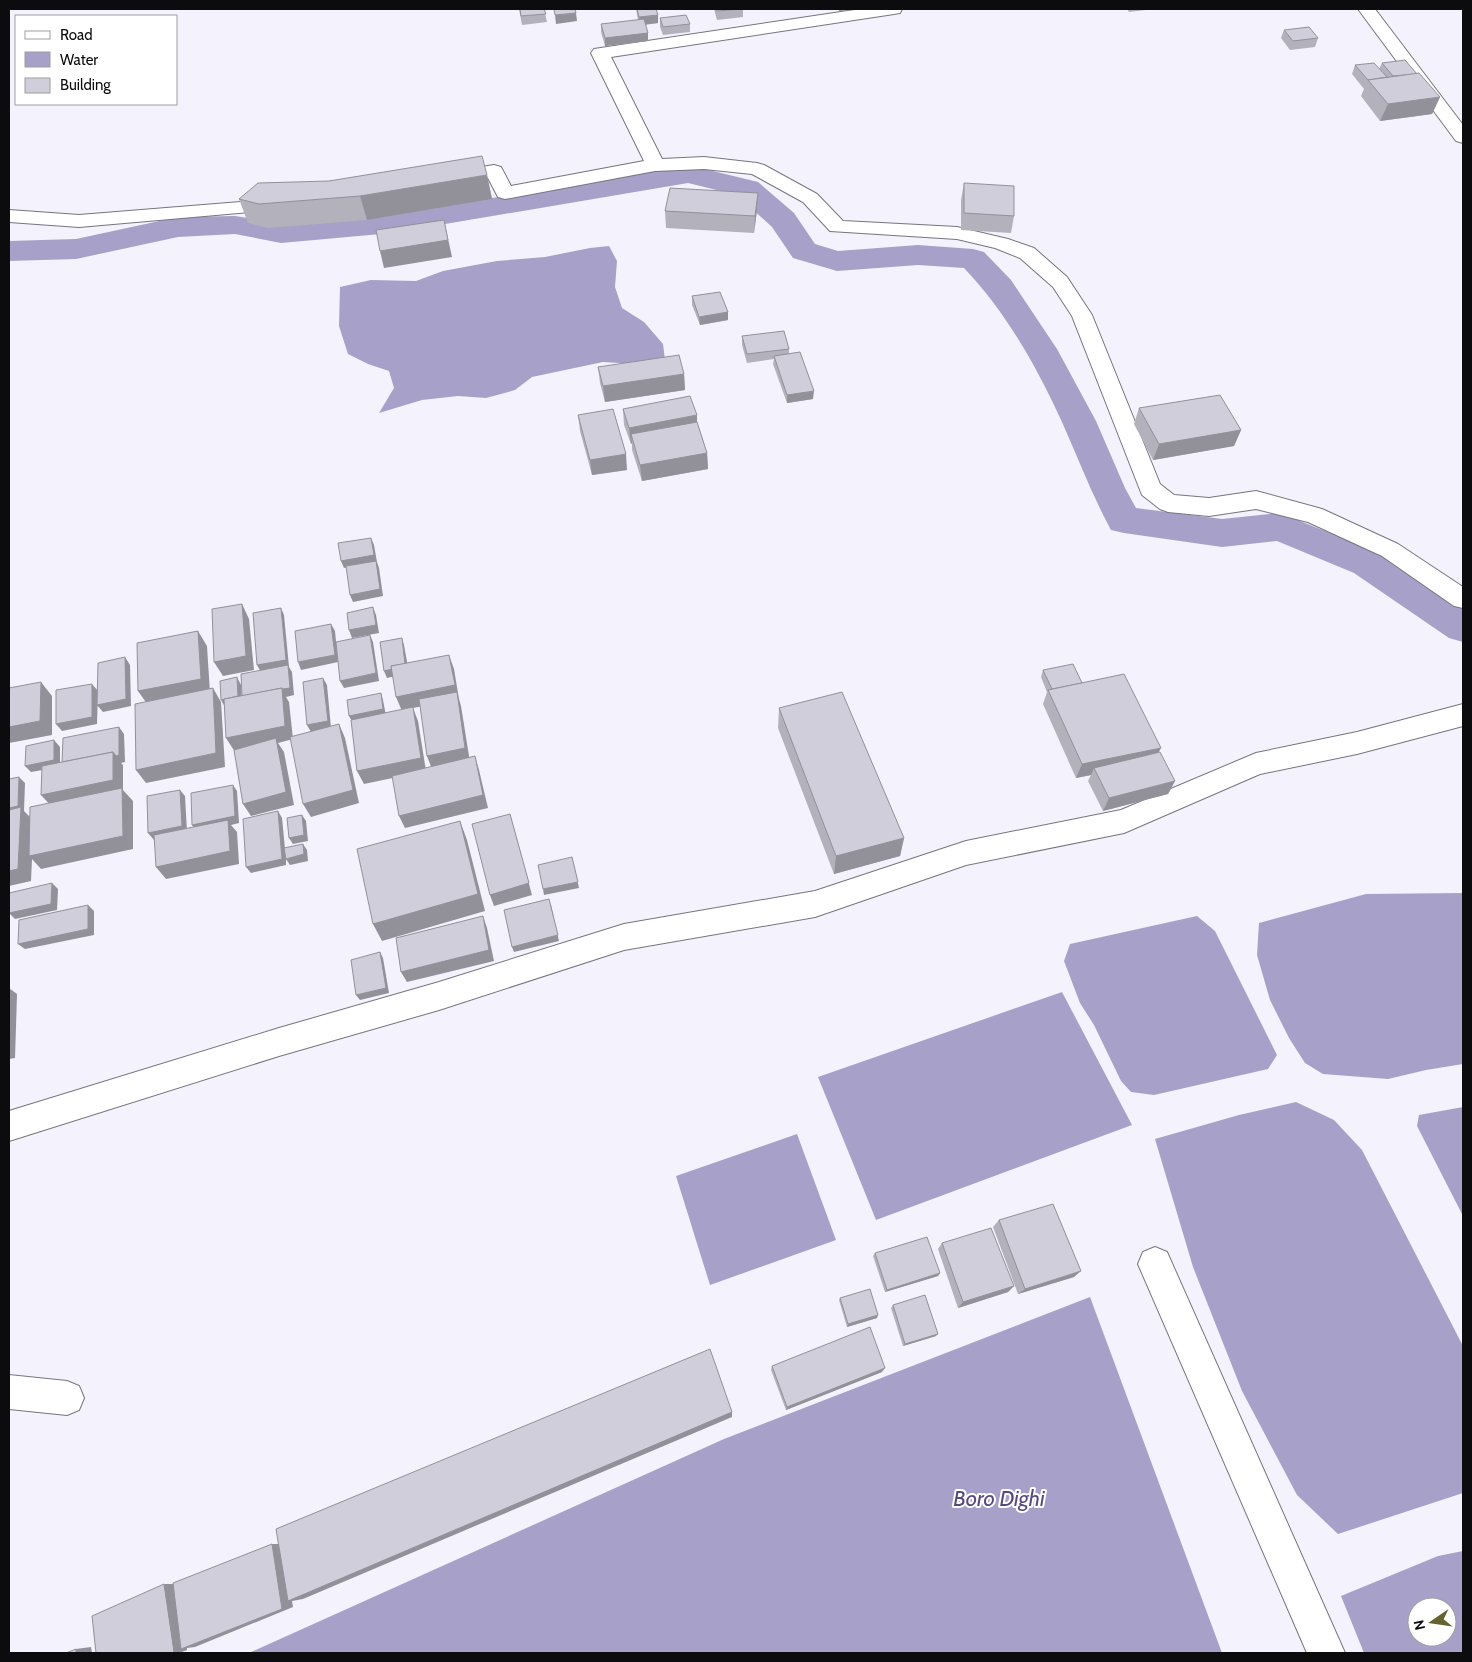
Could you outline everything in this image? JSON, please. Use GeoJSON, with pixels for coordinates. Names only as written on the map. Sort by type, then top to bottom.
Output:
{"type":"FeatureCollection","features":[{"type":"Feature","properties":{"kind":"street"},"geometry":{"type":"LineString","coordinates":[[655,165],[600,53],[894,9]]}},
{"type":"Feature","properties":{"kind":"street"},"geometry":{"type":"LineString","coordinates":[[1366,9],[1463,137]]}},
{"type":"Feature","properties":{"kind":"street"},"geometry":{"type":"LineString","coordinates":[[435,181],[494,170],[504,193],[655,165],[704,163],[757,169],[810,198],[837,227],[957,233],[1000,243],[1027,253],[1060,282],[1082,315],[1150,490],[1168,504],[1209,507],[1256,500],[1314,515],[1390,550],[1463,598]]}},
{"type":"Feature","properties":{"kind":"street"},"geometry":{"type":"LineString","coordinates":[[9,216],[79,221],[297,204]]}},
{"type":"Feature","properties":{"kind":"street"},"geometry":{"type":"LineString","coordinates":[[9,1126],[448,993],[624,937],[815,904],[966,854],[1124,821],[1256,764],[1357,743],[1463,715]]}},
{"type":"Feature","properties":{"kind":"street"},"geometry":{"type":"LineString","coordinates":[[1155,1264],[1326,1653]]}},
{"type":"Feature","properties":{"kind":"street"},"geometry":{"type":"LineString","coordinates":[[9,1392],[67,1398]]}},
{"type":"Feature","properties":{"kind":"water"},"geometry":{"type":"Polygon","coordinates":[[[609,246],[617,261],[615,287],[622,308],[644,322],[663,344],[665,360],[652,365],[603,362],[532,377],[515,390],[486,398],[458,396],[422,400],[379,413],[394,388],[389,371],[368,364],[348,354],[339,326],[340,287],[371,280],[416,281],[443,271],[497,261],[545,257],[609,246]]]}},
{"type":"Feature","properties":{"kind":"water"},"geometry":{"type":"Polygon","coordinates":[[[1463,893],[1463,1064],[1388,1079],[1323,1074],[1305,1063],[1289,1038],[1270,1000],[1257,955],[1259,923],[1366,894],[1463,893]]]}},
{"type":"Feature","properties":{"kind":"water"},"geometry":{"type":"Polygon","coordinates":[[[1197,916],[1215,931],[1277,1055],[1268,1069],[1154,1095],[1131,1092],[1121,1081],[1094,1025],[1080,1003],[1064,961],[1070,944],[1197,916]]]}},
{"type":"Feature","properties":{"kind":"water"},"geometry":{"type":"Polygon","coordinates":[[[1062,992],[1132,1125],[876,1220],[818,1077],[1062,992]]]}},
{"type":"Feature","properties":{"kind":"water"},"geometry":{"type":"Polygon","coordinates":[[[1296,1102],[1334,1120],[1362,1150],[1463,1346],[1463,1493],[1338,1534],[1297,1495],[1242,1391],[1193,1267],[1155,1139],[1239,1115],[1296,1102]]]}},
{"type":"Feature","properties":{"kind":"water"},"geometry":{"type":"Polygon","coordinates":[[[1463,1107],[1463,1216],[1417,1126],[1419,1115],[1463,1107]]]}},
{"type":"Feature","properties":{"kind":"water"},"geometry":{"type":"Polygon","coordinates":[[[797,1134],[836,1240],[710,1285],[676,1176],[797,1134]]]}},
{"type":"Feature","properties":{"kind":"water","name":"Boro Dighi"},"geometry":{"type":"Polygon","coordinates":[[[1090,1297],[1222,1653],[249,1653],[724,1439],[1090,1297]]]}},
{"type":"Feature","properties":{"kind":"water"},"geometry":{"type":"Polygon","coordinates":[[[1463,1551],[1463,1653],[1364,1653],[1341,1596],[1438,1556],[1463,1551]]]}},
{"type":"Feature","properties":{"kind":"building"},"geometry":{"type":"Polygon","coordinates":[[[520,9],[544,9],[546,14],[521,16],[520,9]]]}},
{"type":"Feature","properties":{"kind":"building"},"geometry":{"type":"Polygon","coordinates":[[[554,9],[575,9],[576,13],[555,15],[554,9]]]}},
{"type":"Feature","properties":{"kind":"building"},"geometry":{"type":"Polygon","coordinates":[[[637,9],[656,9],[658,15],[639,17],[637,9]]]}},
{"type":"Feature","properties":{"kind":"building"},"geometry":{"type":"Polygon","coordinates":[[[716,9],[742,9],[717,11],[716,9]]]}},
{"type":"Feature","properties":{"kind":"building"},"geometry":{"type":"Polygon","coordinates":[[[686,15],[690,24],[663,27],[660,18],[686,15]]]}},
{"type":"Feature","properties":{"kind":"building"},"geometry":{"type":"Polygon","coordinates":[[[644,19],[648,33],[605,38],[601,24],[644,19]]]}},
{"type":"Feature","properties":{"kind":"building"},"geometry":{"type":"Polygon","coordinates":[[[1309,27],[1318,38],[1293,41],[1284,30],[1309,27]]]}},
{"type":"Feature","properties":{"kind":"building"},"geometry":{"type":"Polygon","coordinates":[[[1405,60],[1417,74],[1393,76],[1382,63],[1405,60]]]}},
{"type":"Feature","properties":{"kind":"building"},"geometry":{"type":"Polygon","coordinates":[[[1374,63],[1387,77],[1368,80],[1355,65],[1374,63]]]}},
{"type":"Feature","properties":{"kind":"building"},"geometry":{"type":"Polygon","coordinates":[[[1419,73],[1440,97],[1388,104],[1368,80],[1419,73]]]}},
{"type":"Feature","properties":{"kind":"building"},"geometry":{"type":"Polygon","coordinates":[[[482,156],[487,175],[360,196],[259,204],[239,199],[258,183],[329,181],[482,156]]]}},
{"type":"Feature","properties":{"kind":"building"},"geometry":{"type":"Polygon","coordinates":[[[964,183],[1014,186],[1014,216],[964,213],[964,183]]]}},
{"type":"Feature","properties":{"kind":"building"},"geometry":{"type":"Polygon","coordinates":[[[670,188],[758,193],[755,216],[665,211],[670,188]]]}},
{"type":"Feature","properties":{"kind":"building"},"geometry":{"type":"Polygon","coordinates":[[[444,220],[448,240],[380,251],[376,230],[444,220]]]}},
{"type":"Feature","properties":{"kind":"building"},"geometry":{"type":"Polygon","coordinates":[[[720,292],[728,312],[699,317],[692,296],[720,292]]]}},
{"type":"Feature","properties":{"kind":"building"},"geometry":{"type":"Polygon","coordinates":[[[784,331],[789,349],[747,354],[742,336],[784,331]]]}},
{"type":"Feature","properties":{"kind":"building"},"geometry":{"type":"Polygon","coordinates":[[[800,352],[814,391],[787,395],[774,356],[800,352]]]}},
{"type":"Feature","properties":{"kind":"building"},"geometry":{"type":"Polygon","coordinates":[[[679,355],[684,374],[603,386],[598,367],[679,355]]]}},
{"type":"Feature","properties":{"kind":"building"},"geometry":{"type":"Polygon","coordinates":[[[1220,395],[1241,430],[1159,444],[1139,408],[1220,395]]]}},
{"type":"Feature","properties":{"kind":"building"},"geometry":{"type":"Polygon","coordinates":[[[690,396],[697,415],[629,428],[623,409],[690,396]]]}},
{"type":"Feature","properties":{"kind":"building"},"geometry":{"type":"Polygon","coordinates":[[[613,409],[626,454],[590,460],[578,415],[613,409]]]}},
{"type":"Feature","properties":{"kind":"building"},"geometry":{"type":"Polygon","coordinates":[[[697,422],[707,453],[640,465],[631,434],[697,422]]]}},
{"type":"Feature","properties":{"kind":"building"},"geometry":{"type":"Polygon","coordinates":[[[371,538],[374,555],[341,561],[338,543],[371,538]]]}},
{"type":"Feature","properties":{"kind":"building"},"geometry":{"type":"Polygon","coordinates":[[[376,561],[380,589],[350,595],[346,566],[376,561]]]}},
{"type":"Feature","properties":{"kind":"building"},"geometry":{"type":"Polygon","coordinates":[[[242,604],[246,656],[214,662],[212,609],[242,604]]]}},
{"type":"Feature","properties":{"kind":"building"},"geometry":{"type":"Polygon","coordinates":[[[373,607],[376,625],[349,630],[347,613],[373,607]]]}},
{"type":"Feature","properties":{"kind":"building"},"geometry":{"type":"Polygon","coordinates":[[[281,608],[286,660],[257,665],[253,613],[281,608]]]}},
{"type":"Feature","properties":{"kind":"building"},"geometry":{"type":"Polygon","coordinates":[[[331,624],[335,655],[298,662],[295,631],[331,624]]]}},
{"type":"Feature","properties":{"kind":"building"},"geometry":{"type":"Polygon","coordinates":[[[198,631],[201,679],[138,691],[137,643],[198,631]]]}},
{"type":"Feature","properties":{"kind":"building"},"geometry":{"type":"Polygon","coordinates":[[[370,635],[376,673],[340,681],[336,642],[370,635]]]}},
{"type":"Feature","properties":{"kind":"building"},"geometry":{"type":"Polygon","coordinates":[[[402,638],[405,664],[391,666],[392,669],[384,671],[380,642],[402,638]]]}},
{"type":"Feature","properties":{"kind":"building"},"geometry":{"type":"Polygon","coordinates":[[[449,655],[455,685],[396,697],[391,666],[449,655]]]}},
{"type":"Feature","properties":{"kind":"building"},"geometry":{"type":"Polygon","coordinates":[[[125,657],[126,699],[97,705],[98,663],[125,657]]]}},
{"type":"Feature","properties":{"kind":"building"},"geometry":{"type":"Polygon","coordinates":[[[1073,664],[1082,683],[1052,689],[1043,670],[1073,664]]]}},
{"type":"Feature","properties":{"kind":"building"},"geometry":{"type":"Polygon","coordinates":[[[288,665],[290,688],[242,696],[241,674],[288,665]]]}},
{"type":"Feature","properties":{"kind":"building"},"geometry":{"type":"Polygon","coordinates":[[[1124,674],[1161,748],[1082,764],[1048,690],[1124,674]]]}},
{"type":"Feature","properties":{"kind":"building"},"geometry":{"type":"Polygon","coordinates":[[[237,677],[238,696],[221,700],[220,681],[237,677]]]}},
{"type":"Feature","properties":{"kind":"building"},"geometry":{"type":"Polygon","coordinates":[[[323,678],[328,721],[307,725],[303,682],[323,678]]]}},
{"type":"Feature","properties":{"kind":"building"},"geometry":{"type":"Polygon","coordinates":[[[41,682],[40,721],[9,727],[9,688],[41,682]]]}},
{"type":"Feature","properties":{"kind":"building"},"geometry":{"type":"Polygon","coordinates":[[[92,684],[92,717],[56,724],[56,690],[92,684]]]}},
{"type":"Feature","properties":{"kind":"building"},"geometry":{"type":"Polygon","coordinates":[[[213,688],[216,753],[136,770],[135,704],[213,688]]]}},
{"type":"Feature","properties":{"kind":"building"},"geometry":{"type":"Polygon","coordinates":[[[282,688],[285,726],[226,738],[224,699],[282,688]]]}},
{"type":"Feature","properties":{"kind":"building"},"geometry":{"type":"Polygon","coordinates":[[[457,692],[465,748],[427,756],[419,699],[457,692]]]}},
{"type":"Feature","properties":{"kind":"building"},"geometry":{"type":"Polygon","coordinates":[[[842,692],[904,838],[836,856],[779,708],[842,692]]]}},
{"type":"Feature","properties":{"kind":"building"},"geometry":{"type":"Polygon","coordinates":[[[381,693],[383,709],[349,716],[347,700],[381,693]]]}},
{"type":"Feature","properties":{"kind":"building"},"geometry":{"type":"Polygon","coordinates":[[[413,707],[421,758],[357,771],[351,720],[413,707]]]}},
{"type":"Feature","properties":{"kind":"building"},"geometry":{"type":"Polygon","coordinates":[[[339,724],[353,790],[303,804],[290,737],[339,724]]]}},
{"type":"Feature","properties":{"kind":"building"},"geometry":{"type":"Polygon","coordinates":[[[119,727],[119,755],[116,756],[113,752],[62,762],[63,738],[119,727]]]}},
{"type":"Feature","properties":{"kind":"building"},"geometry":{"type":"Polygon","coordinates":[[[276,738],[286,792],[243,804],[234,750],[276,738]]]}},
{"type":"Feature","properties":{"kind":"building"},"geometry":{"type":"Polygon","coordinates":[[[54,740],[54,760],[25,766],[26,746],[54,740]]]}},
{"type":"Feature","properties":{"kind":"building"},"geometry":{"type":"Polygon","coordinates":[[[113,752],[113,780],[41,795],[42,766],[113,752]]]}},
{"type":"Feature","properties":{"kind":"building"},"geometry":{"type":"Polygon","coordinates":[[[1160,752],[1175,781],[1109,798],[1094,768],[1160,752]]]}},
{"type":"Feature","properties":{"kind":"building"},"geometry":{"type":"Polygon","coordinates":[[[475,756],[483,795],[399,816],[392,776],[475,756]]]}},
{"type":"Feature","properties":{"kind":"building"},"geometry":{"type":"Polygon","coordinates":[[[19,777],[18,806],[9,808],[9,779],[19,777]]]}},
{"type":"Feature","properties":{"kind":"building"},"geometry":{"type":"Polygon","coordinates":[[[233,785],[235,816],[192,825],[191,793],[233,785]]]}},
{"type":"Feature","properties":{"kind":"building"},"geometry":{"type":"Polygon","coordinates":[[[122,788],[123,836],[29,856],[30,807],[122,788]]]}},
{"type":"Feature","properties":{"kind":"building"},"geometry":{"type":"Polygon","coordinates":[[[180,790],[182,826],[148,833],[147,796],[180,790]]]}},
{"type":"Feature","properties":{"kind":"building"},"geometry":{"type":"Polygon","coordinates":[[[21,807],[18,869],[9,871],[9,810],[21,807]]]}},
{"type":"Feature","properties":{"kind":"building"},"geometry":{"type":"Polygon","coordinates":[[[278,811],[282,859],[246,867],[243,819],[278,811]]]}},
{"type":"Feature","properties":{"kind":"building"},"geometry":{"type":"Polygon","coordinates":[[[510,814],[529,883],[490,895],[472,824],[510,814]]]}},
{"type":"Feature","properties":{"kind":"building"},"geometry":{"type":"Polygon","coordinates":[[[302,815],[304,835],[289,838],[287,818],[302,815]]]}},
{"type":"Feature","properties":{"kind":"building"},"geometry":{"type":"Polygon","coordinates":[[[228,820],[230,851],[156,867],[154,835],[228,820]]]}},
{"type":"Feature","properties":{"kind":"building"},"geometry":{"type":"Polygon","coordinates":[[[460,821],[478,894],[373,924],[357,849],[460,821]]]}},
{"type":"Feature","properties":{"kind":"building"},"geometry":{"type":"Polygon","coordinates":[[[303,844],[304,854],[286,859],[284,848],[303,844]]]}},
{"type":"Feature","properties":{"kind":"building"},"geometry":{"type":"Polygon","coordinates":[[[572,857],[578,882],[543,889],[538,865],[572,857]]]}},
{"type":"Feature","properties":{"kind":"building"},"geometry":{"type":"Polygon","coordinates":[[[52,883],[51,904],[9,913],[9,893],[52,883]]]}},
{"type":"Feature","properties":{"kind":"building"},"geometry":{"type":"Polygon","coordinates":[[[549,899],[558,935],[512,947],[504,910],[549,899]]]}},
{"type":"Feature","properties":{"kind":"building"},"geometry":{"type":"Polygon","coordinates":[[[88,905],[88,929],[18,944],[19,920],[88,905]]]}},
{"type":"Feature","properties":{"kind":"building"},"geometry":{"type":"Polygon","coordinates":[[[483,916],[489,950],[401,972],[396,938],[483,916]]]}},
{"type":"Feature","properties":{"kind":"building"},"geometry":{"type":"Polygon","coordinates":[[[380,952],[386,988],[356,995],[351,960],[380,952]]]}},
{"type":"Feature","properties":{"kind":"building"},"geometry":{"type":"Polygon","coordinates":[[[1053,1204],[1081,1271],[1025,1289],[999,1220],[1053,1204]]]}},
{"type":"Feature","properties":{"kind":"building"},"geometry":{"type":"Polygon","coordinates":[[[991,1228],[1014,1286],[963,1302],[942,1243],[991,1228]]]}},
{"type":"Feature","properties":{"kind":"building"},"geometry":{"type":"Polygon","coordinates":[[[927,1237],[940,1273],[887,1290],[875,1253],[927,1237]]]}},
{"type":"Feature","properties":{"kind":"building"},"geometry":{"type":"Polygon","coordinates":[[[870,1289],[878,1315],[848,1324],[840,1298],[870,1289]]]}},
{"type":"Feature","properties":{"kind":"building"},"geometry":{"type":"Polygon","coordinates":[[[925,1295],[938,1334],[905,1344],[893,1305],[925,1295]]]}},
{"type":"Feature","properties":{"kind":"building"},"geometry":{"type":"Polygon","coordinates":[[[870,1327],[885,1368],[787,1407],[772,1366],[870,1327]]]}},
{"type":"Feature","properties":{"kind":"building"},"geometry":{"type":"Polygon","coordinates":[[[710,1349],[732,1412],[288,1601],[276,1529],[710,1349]]]}},
{"type":"Feature","properties":{"kind":"building"},"geometry":{"type":"Polygon","coordinates":[[[272,1544],[282,1609],[181,1649],[173,1583],[272,1544]]]}},
{"type":"Feature","properties":{"kind":"building"},"geometry":{"type":"Polygon","coordinates":[[[164,1584],[174,1652],[96,1653],[92,1616],[164,1584]]]}},
{"type":"Feature","properties":{"kind":"building"},"geometry":{"type":"Polygon","coordinates":[[[76,1649],[76,1653],[66,1653],[76,1649]]]}},
{"type":"Feature","properties":{"kind":"waterway"},"geometry":{"type":"LineString","coordinates":[[9,251],[76,249],[178,227],[235,225],[281,233],[392,224],[688,174],[747,188],[783,220],[804,251],[837,261],[918,255],[973,259],[1000,287],[1041,349],[1079,421],[1107,488],[1124,520],[1222,533],[1280,527],[1367,563],[1463,627]]}}]}
